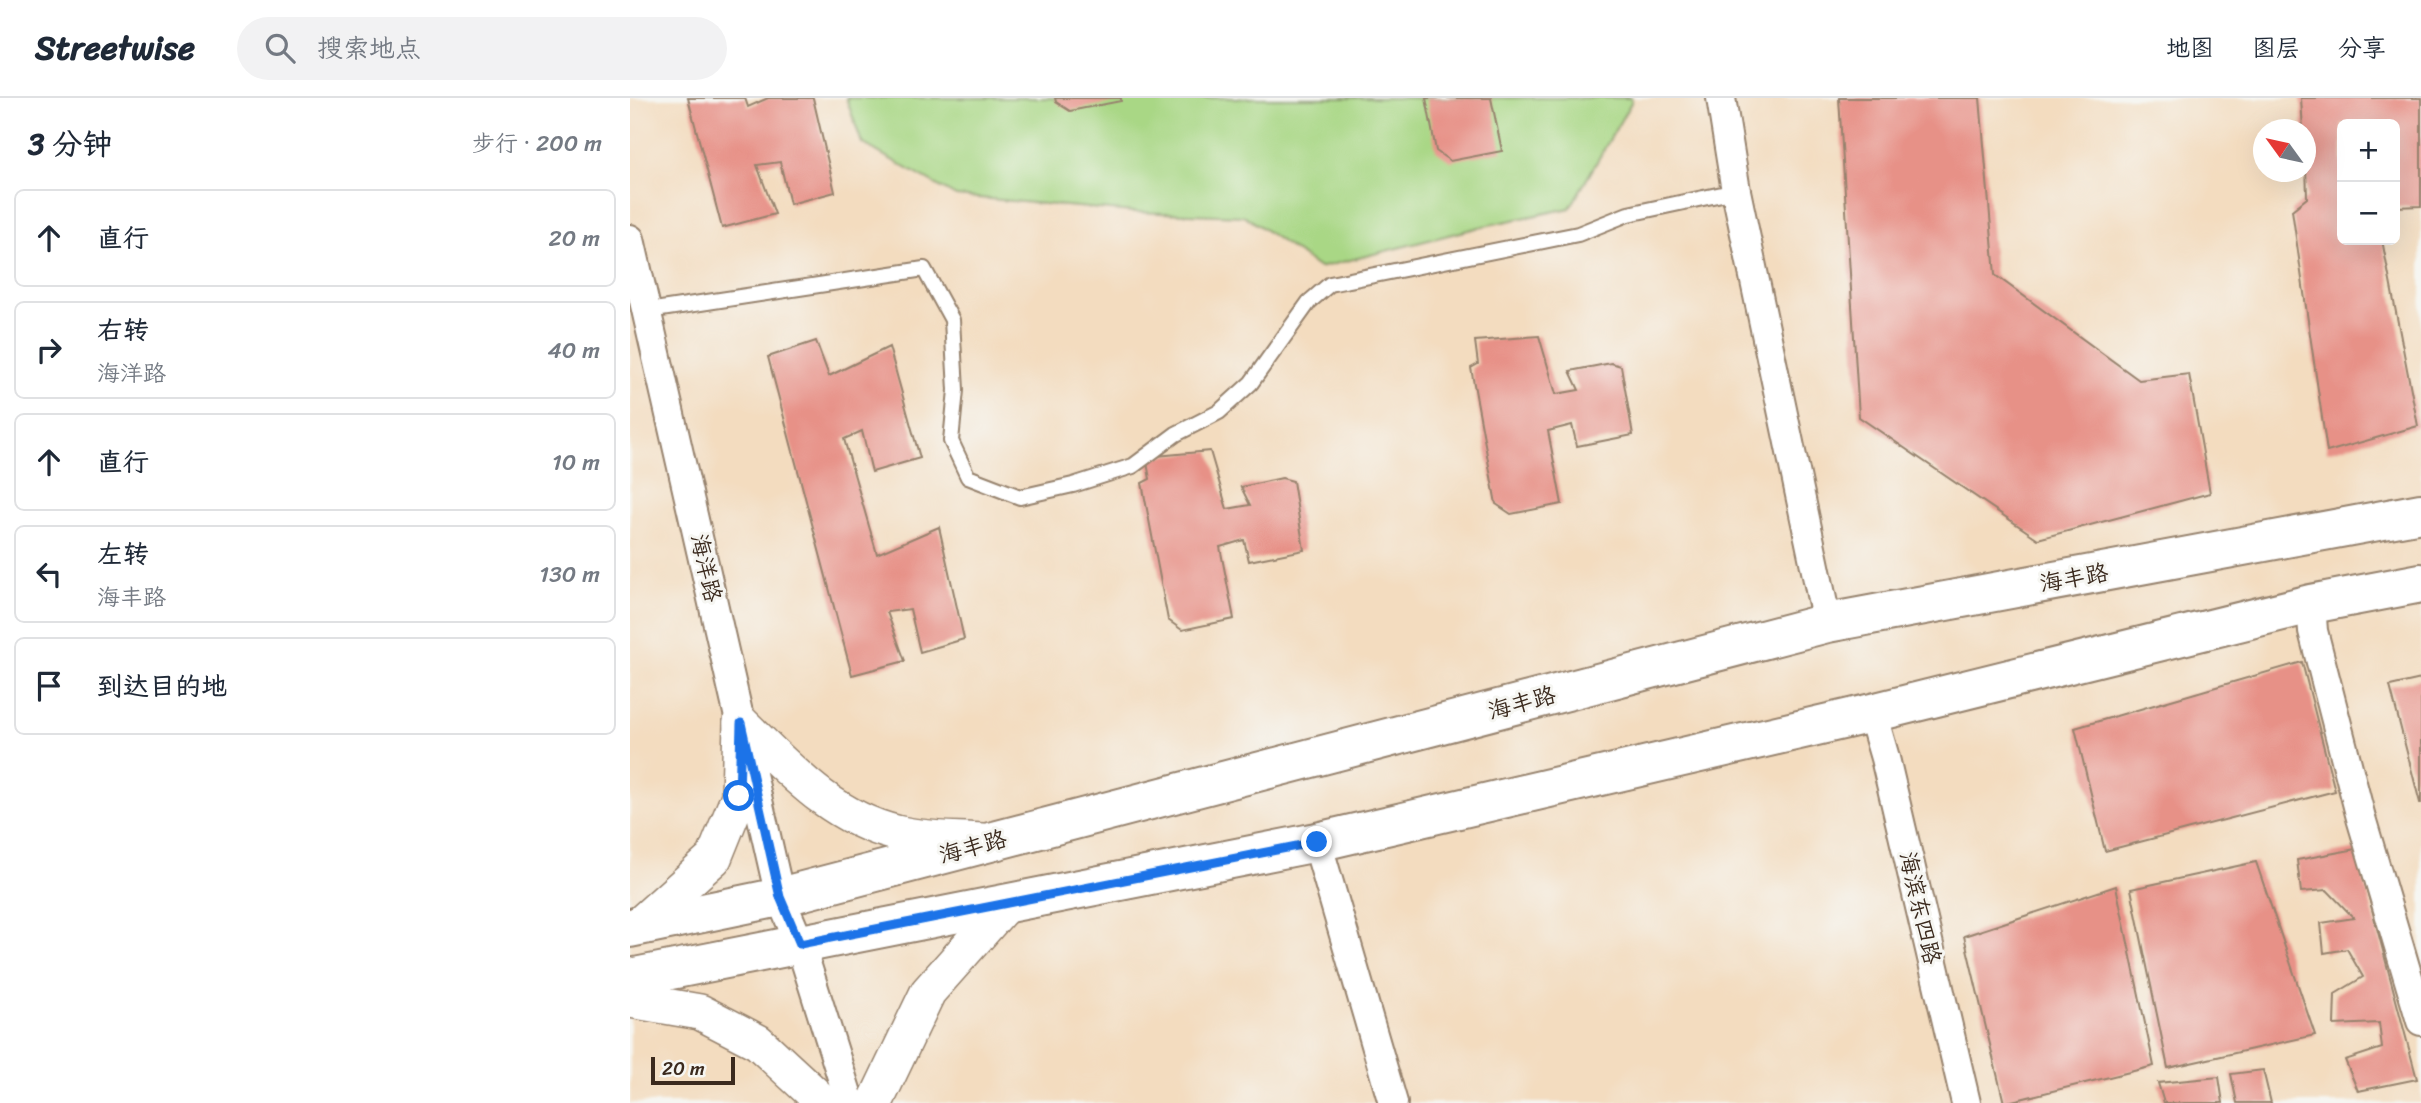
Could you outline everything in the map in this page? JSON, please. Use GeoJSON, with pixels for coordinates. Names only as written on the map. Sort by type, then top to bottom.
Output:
{"type":"FeatureCollection","features":[{"type":"Feature","properties":{"kind":"main road","name":"海丰路"},"geometry":{"type":"LineString","coordinates":[[634,927],[780,897],[1826,623],[2421,513]]}},
{"type":"Feature","properties":{"kind":"main road"},"geometry":{"type":"LineString","coordinates":[[630,978],[1317,842],[1872,713],[2311,604],[2421,583]]}},
{"type":"Feature","properties":{"kind":"street"},"geometry":{"type":"LineString","coordinates":[[1721,98],[1736,191],[1826,623]]}},
{"type":"Feature","properties":{"kind":"street","name":"海洋路"},"geometry":{"type":"LineString","coordinates":[[630,239],[780,897],[800,944],[850,1103]]}},
{"type":"Feature","properties":{"kind":"street"},"geometry":{"type":"LineString","coordinates":[[2311,604],[2313,631],[2361,818],[2421,1021]]}},
{"type":"Feature","properties":{"kind":"street","name":"海滨东四路"},"geometry":{"type":"LineString","coordinates":[[1872,713],[1966,1103]]}},
{"type":"Feature","properties":{"kind":"street"},"geometry":{"type":"LineString","coordinates":[[741,723],[804,783],[847,816],[897,834],[993,842]]}},
{"type":"Feature","properties":{"kind":"street"},"geometry":{"type":"LineString","coordinates":[[634,927],[714,858],[739,796],[741,723]]}},
{"type":"Feature","properties":{"kind":"street"},"geometry":{"type":"LineString","coordinates":[[1317,842],[1393,1103]]}},
{"type":"Feature","properties":{"kind":"street"},"geometry":{"type":"LineString","coordinates":[[875,1103],[928,992],[1007,903]]}},
{"type":"Feature","properties":{"kind":"street"},"geometry":{"type":"LineString","coordinates":[[630,1000],[700,1012],[758,1042],[824,1103]]}},
{"type":"Feature","properties":{"kind":"lane"},"geometry":{"type":"LineString","coordinates":[[648,311],[924,269],[952,320],[956,390],[951,441],[968,477],[1020,497],[1073,485],[1133,466],[1177,434],[1219,412],[1251,383],[1309,302],[1329,284],[1578,234],[1628,214],[1736,191]]}},
{"type":"Feature","properties":{"kind":"green space"},"geometry":{"type":"Polygon","coordinates":[[[846,98],[1631,98],[1632,101],[1570,208],[1484,226],[1319,268],[1245,216],[1133,212],[956,196],[862,143],[846,98]]]}},
{"type":"Feature","properties":{"kind":"building"},"geometry":{"type":"Polygon","coordinates":[[[688,98],[745,98],[748,107],[768,98],[813,98],[835,192],[790,204],[780,162],[757,165],[775,214],[722,228],[688,98]]]}},
{"type":"Feature","properties":{"kind":"building"},"geometry":{"type":"Polygon","coordinates":[[[1055,98],[1121,98],[1121,101],[1070,111],[1056,102],[1055,98]]]}},
{"type":"Feature","properties":{"kind":"building"},"geometry":{"type":"Polygon","coordinates":[[[1426,98],[1491,98],[1502,151],[1450,161],[1436,151],[1426,98]]]}},
{"type":"Feature","properties":{"kind":"building"},"geometry":{"type":"Polygon","coordinates":[[[1839,98],[1980,98],[1995,275],[2139,380],[2189,374],[2210,493],[2038,539],[1859,417],[1839,98]]]}},
{"type":"Feature","properties":{"kind":"building"},"geometry":{"type":"Polygon","coordinates":[[[2301,98],[2421,98],[2421,206],[2400,207],[2400,119],[2337,119],[2337,245],[2383,245],[2418,426],[2327,452],[2292,210],[2307,198],[2307,182],[2316,182],[2316,119],[2302,119],[2301,98]]]}},
{"type":"Feature","properties":{"kind":"building"},"geometry":{"type":"Polygon","coordinates":[[[1539,336],[1556,394],[1579,390],[1570,371],[1611,363],[1621,366],[1633,435],[1577,446],[1572,425],[1548,431],[1562,504],[1511,514],[1496,504],[1471,368],[1478,364],[1475,341],[1539,336]]]}},
{"type":"Feature","properties":{"kind":"building"},"geometry":{"type":"Polygon","coordinates":[[[816,341],[829,376],[889,347],[920,458],[872,472],[862,431],[844,439],[877,554],[939,527],[964,639],[920,652],[910,609],[887,612],[905,661],[852,675],[768,357],[816,341]]]}},
{"type":"Feature","properties":{"kind":"building"},"geometry":{"type":"Polygon","coordinates":[[[1210,451],[1227,509],[1250,505],[1241,487],[1282,478],[1293,481],[1304,550],[1249,561],[1244,540],[1220,547],[1234,619],[1182,630],[1168,620],[1142,483],[1150,479],[1146,457],[1210,451]]]}},
{"type":"Feature","properties":{"kind":"building"},"geometry":{"type":"Polygon","coordinates":[[[2302,662],[2335,791],[2105,851],[2075,728],[2302,662]]]}},
{"type":"Feature","properties":{"kind":"building"},"geometry":{"type":"Polygon","coordinates":[[[2421,679],[2421,803],[2420,803],[2390,686],[2421,679]]]}},
{"type":"Feature","properties":{"kind":"building"},"geometry":{"type":"Polygon","coordinates":[[[2356,849],[2417,1079],[2358,1091],[2345,1060],[2382,1048],[2379,1023],[2334,1025],[2335,994],[2363,977],[2347,949],[2324,953],[2321,923],[2354,918],[2327,890],[2301,892],[2297,860],[2356,849]]]}},
{"type":"Feature","properties":{"kind":"building"},"geometry":{"type":"Polygon","coordinates":[[[2256,862],[2315,1035],[2168,1068],[2131,889],[2256,862]]]}},
{"type":"Feature","properties":{"kind":"building"},"geometry":{"type":"Polygon","coordinates":[[[2116,886],[2154,1066],[2004,1103],[1964,936],[2116,886]]]}},
{"type":"Feature","properties":{"kind":"building"},"geometry":{"type":"Polygon","coordinates":[[[2263,1070],[2271,1103],[2237,1103],[2231,1074],[2263,1070]]]}},
{"type":"Feature","properties":{"kind":"building"},"geometry":{"type":"Polygon","coordinates":[[[2219,1077],[2223,1103],[2164,1103],[2158,1083],[2219,1077]]]}},
{"type":"Feature","properties":{"kind":"route"},"geometry":{"type":"LineString","coordinates":[[739,796],[741,723],[780,897],[800,944],[1317,842]]}}]}
